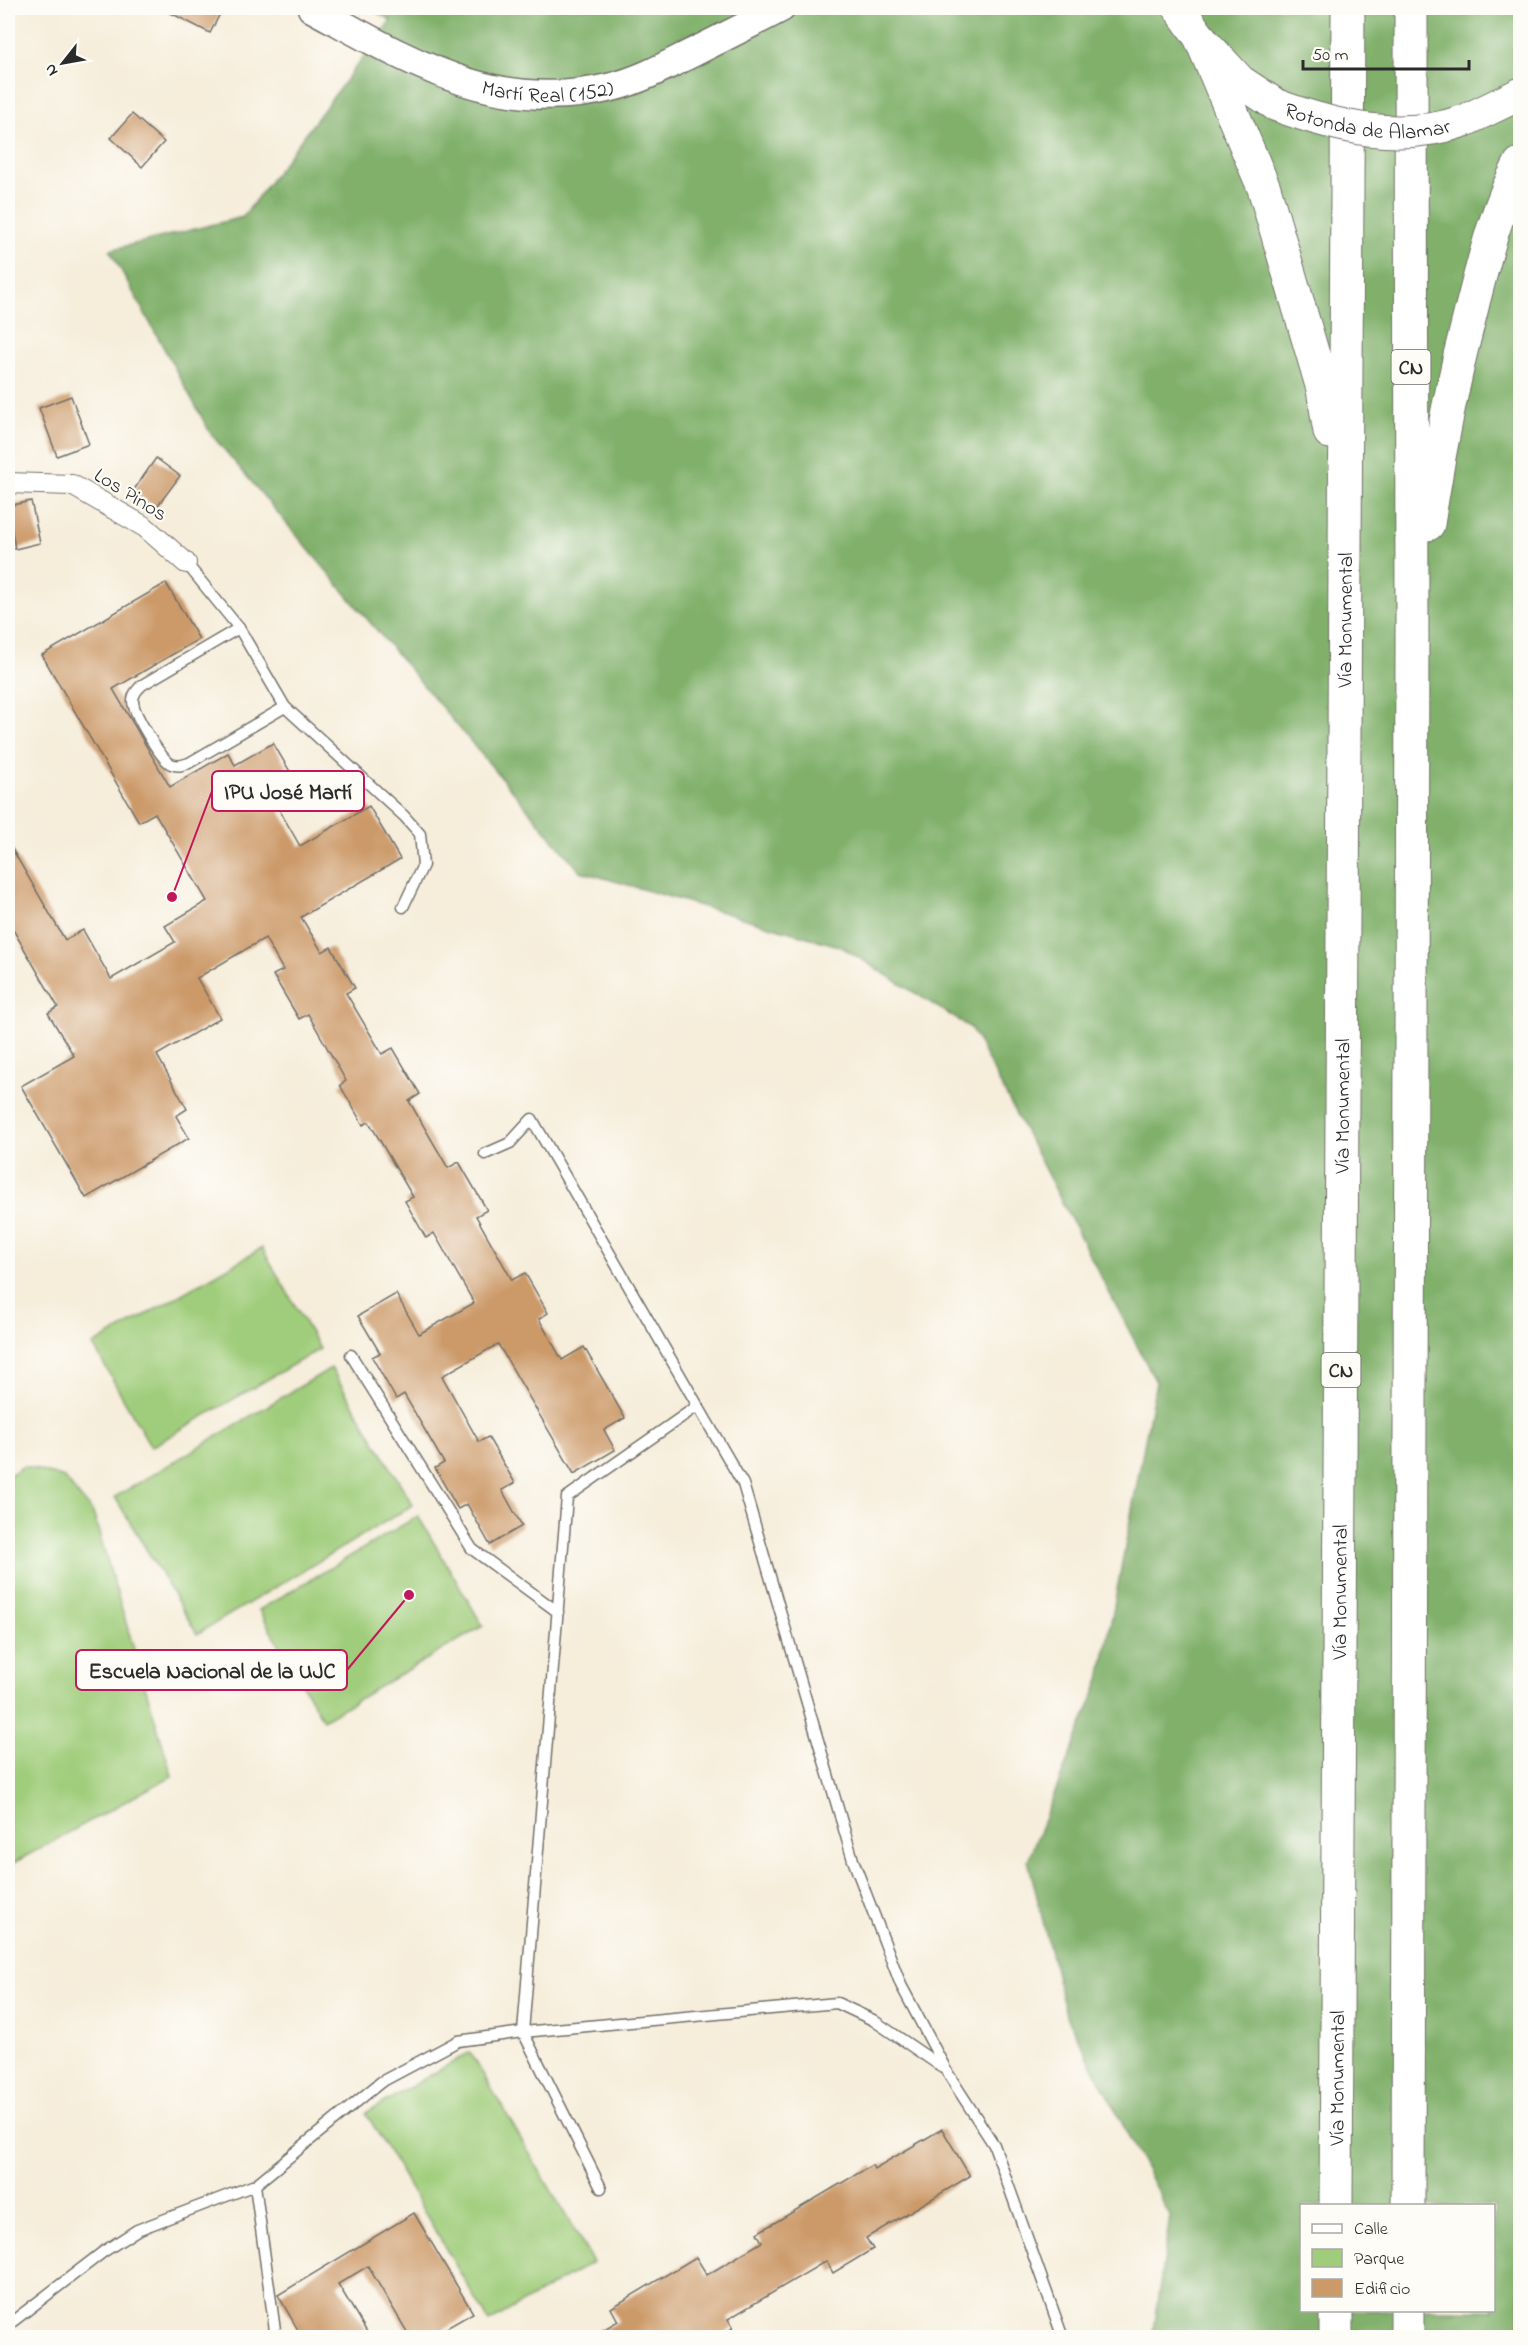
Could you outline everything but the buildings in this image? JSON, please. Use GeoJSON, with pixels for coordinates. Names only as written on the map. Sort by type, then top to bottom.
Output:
{"type":"FeatureCollection","features":[{"type":"Feature","properties":{"kind":"highway","name":"Vía Monumental"},"geometry":{"type":"LineString","coordinates":[[1336,2204],[1348,8]]}},
{"type":"Feature","properties":{"kind":"highway","name":"CN"},"geometry":{"type":"LineString","coordinates":[[1408,2204],[1412,636],[1411,8]]}},
{"type":"Feature","properties":{"kind":"highway"},"geometry":{"type":"LineString","coordinates":[[1201,39],[1264,188],[1297,294],[1323,389],[1346,535]]}},
{"type":"Feature","properties":{"kind":"highway"},"geometry":{"type":"LineString","coordinates":[[1412,636],[1434,482],[1462,343],[1489,240],[1521,164]]}},
{"type":"Feature","properties":{"kind":"highway"},"geometry":{"type":"LineString","coordinates":[[1335,2337],[1336,2312]]}},
{"type":"Feature","properties":{"kind":"highway"},"geometry":{"type":"LineString","coordinates":[[1407,2312],[1407,2337]]}},
{"type":"Feature","properties":{"kind":"main road","name":"Martí Real (152)"},"geometry":{"type":"LineString","coordinates":[[312,8],[406,59],[459,81],[508,93],[570,95],[614,87],[653,72],[782,8]]}},
{"type":"Feature","properties":{"kind":"main road","name":"Rotonda de Alamar"},"geometry":{"type":"LineString","coordinates":[[1179,8],[1201,39],[1240,81],[1276,105],[1316,120],[1394,133],[1429,131],[1466,120],[1521,94]]}},
{"type":"Feature","properties":{"kind":"street","name":"Los Pinos"},"geometry":{"type":"LineString","coordinates":[[8,483],[72,485],[145,527],[186,563]]}},
{"type":"Feature","properties":{"kind":"lane"},"geometry":{"type":"LineString","coordinates":[[186,563],[239,628],[285,707],[404,816],[420,834],[423,865],[403,907]]}},
{"type":"Feature","properties":{"kind":"lane"},"geometry":{"type":"LineString","coordinates":[[239,628],[142,685],[136,691],[133,701],[137,714],[152,740],[163,757],[171,764],[180,766],[285,707]]}},
{"type":"Feature","properties":{"kind":"lane"},"geometry":{"type":"LineString","coordinates":[[485,1154],[510,1143],[532,1119],[633,1292],[696,1407],[743,1484],[853,1860],[902,1985],[945,2069],[994,2145],[1063,2337]]}},
{"type":"Feature","properties":{"kind":"lane"},"geometry":{"type":"LineString","coordinates":[[351,1354],[472,1549],[558,1612]]}},
{"type":"Feature","properties":{"kind":"lane"},"geometry":{"type":"LineString","coordinates":[[601,2188],[523,2032],[567,1497],[696,1407]]}},
{"type":"Feature","properties":{"kind":"lane"},"geometry":{"type":"LineString","coordinates":[[8,2325],[103,2252],[137,2230],[255,2185],[381,2082],[458,2042],[523,2032],[837,2003],[873,2020],[945,2069]]}},
{"type":"Feature","properties":{"kind":"lane"},"geometry":{"type":"LineString","coordinates":[[255,2185],[276,2337]]}},
{"type":"Feature","properties":{"kind":"green space"},"geometry":{"type":"Polygon","coordinates":[[[368,8],[1520,8],[1520,2337],[1152,2337],[1170,2216],[1066,2015],[1028,1860],[1100,1680],[1156,1382],[971,1028],[842,947],[580,871],[211,434],[110,250],[243,217],[391,20],[368,8]]]}},
{"type":"Feature","properties":{"kind":"green space"},"geometry":{"type":"Polygon","coordinates":[[[262,1248],[320,1349],[151,1447],[93,1345],[262,1248]]]}},
{"type":"Feature","properties":{"kind":"green space"},"geometry":{"type":"Polygon","coordinates":[[[331,1368],[413,1505],[197,1634],[115,1497],[331,1368]]]}},
{"type":"Feature","properties":{"kind":"green space"},"geometry":{"type":"Polygon","coordinates":[[[24,1466],[64,1478],[93,1513],[172,1776],[8,1866],[8,1476],[24,1466]]]}},
{"type":"Feature","properties":{"kind":"green space"},"geometry":{"type":"Polygon","coordinates":[[[418,1516],[483,1626],[323,1720],[259,1610],[418,1516]]]}},
{"type":"Feature","properties":{"kind":"green space"},"geometry":{"type":"Polygon","coordinates":[[[470,2052],[593,2262],[489,2322],[366,2113],[470,2052]]]}},
{"type":"Feature","properties":{"kind":"place","name":"IPU José Martí"},"geometry":{"type":"Point","coordinates":[172,897]}},
{"type":"Feature","properties":{"kind":"place","name":"Escuela Nacional de la UJC"},"geometry":{"type":"Point","coordinates":[409,1595]}}]}
